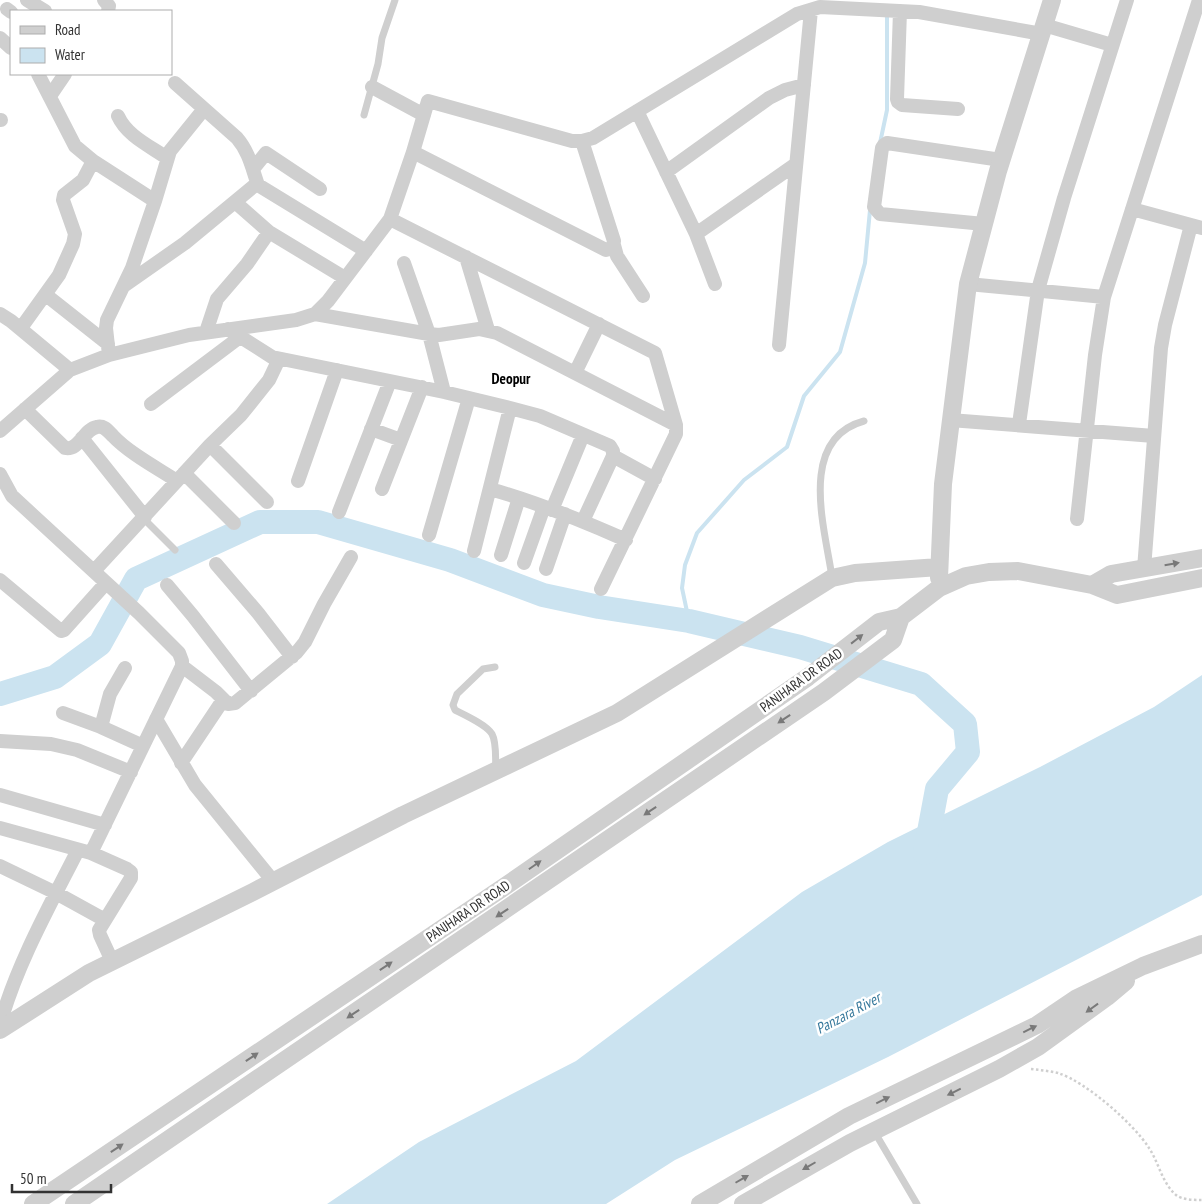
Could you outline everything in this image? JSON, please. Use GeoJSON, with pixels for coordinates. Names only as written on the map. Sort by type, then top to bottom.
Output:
{"type":"FeatureCollection","features":[{"type":"Feature","properties":{"kind":"street"},"geometry":{"type":"LineString","coordinates":[[27,0],[43,10]]}},
{"type":"Feature","properties":{"kind":"street"},"geometry":{"type":"LineString","coordinates":[[938,588],[942,484],[968,284],[1001,160],[1052,0]]}},
{"type":"Feature","properties":{"kind":"street"},"geometry":{"type":"LineString","coordinates":[[1019,424],[1038,290],[1064,198],[1127,0]]}},
{"type":"Feature","properties":{"kind":"street"},"geometry":{"type":"LineString","coordinates":[[1077,519],[1095,355],[1104,297],[1199,0]]}},
{"type":"Feature","properties":{"kind":"street"},"geometry":{"type":"LineString","coordinates":[[316,314],[346,278],[390,219],[428,101],[572,140],[582,141],[593,138],[797,14],[820,7],[900,11],[917,6],[1043,29],[1112,45]]}},
{"type":"Feature","properties":{"kind":"street"},"geometry":{"type":"LineString","coordinates":[[779,345],[811,10]]}},
{"type":"Feature","properties":{"kind":"street"},"geometry":{"type":"LineString","coordinates":[[900,11],[898,102],[958,110]]}},
{"type":"Feature","properties":{"kind":"street"},"geometry":{"type":"LineString","coordinates":[[0,38],[10,47]]}},
{"type":"Feature","properties":{"kind":"street"},"geometry":{"type":"LineString","coordinates":[[39,75],[75,146],[93,161],[155,200]]}},
{"type":"Feature","properties":{"kind":"street"},"geometry":{"type":"LineString","coordinates":[[50,96],[65,75]]}},
{"type":"Feature","properties":{"kind":"street"},"geometry":{"type":"LineString","coordinates":[[175,84],[244,146],[250,157],[258,185],[366,251]]}},
{"type":"Feature","properties":{"kind":"street"},"geometry":{"type":"LineString","coordinates":[[666,172],[769,98],[785,90],[804,86]]}},
{"type":"Feature","properties":{"kind":"street"},"geometry":{"type":"LineString","coordinates":[[372,87],[424,115]]}},
{"type":"Feature","properties":{"kind":"street"},"geometry":{"type":"LineString","coordinates":[[108,350],[107,320],[124,286],[155,200],[167,158],[176,142],[204,109]]}},
{"type":"Feature","properties":{"kind":"street"},"geometry":{"type":"LineString","coordinates":[[637,112],[696,234],[715,284]]}},
{"type":"Feature","properties":{"kind":"street"},"geometry":{"type":"LineString","coordinates":[[118,116],[122,125],[128,131],[167,158]]}},
{"type":"Feature","properties":{"kind":"street"},"geometry":{"type":"LineString","coordinates":[[582,141],[617,256],[642,296]]}},
{"type":"Feature","properties":{"kind":"street"},"geometry":{"type":"LineString","coordinates":[[984,224],[880,214],[874,208],[882,148],[887,144],[1001,160]]}},
{"type":"Feature","properties":{"kind":"street"},"geometry":{"type":"LineString","coordinates":[[413,152],[606,250],[614,246]]}},
{"type":"Feature","properties":{"kind":"street"},"geometry":{"type":"LineString","coordinates":[[252,169],[266,153],[320,189]]}},
{"type":"Feature","properties":{"kind":"street"},"geometry":{"type":"LineString","coordinates":[[21,328],[59,275],[75,238],[63,200],[64,195],[83,180],[93,161]]}},
{"type":"Feature","properties":{"kind":"street"},"geometry":{"type":"LineString","coordinates":[[696,234],[796,164]]}},
{"type":"Feature","properties":{"kind":"street"},"geometry":{"type":"LineString","coordinates":[[124,286],[185,243],[254,186],[258,185]]}},
{"type":"Feature","properties":{"kind":"street"},"geometry":{"type":"LineString","coordinates":[[235,202],[269,232],[346,278]]}},
{"type":"Feature","properties":{"kind":"street"},"geometry":{"type":"LineString","coordinates":[[1132,208],[1196,226],[1165,324],[1160,348],[1144,569]]}},
{"type":"Feature","properties":{"kind":"street"},"geometry":{"type":"LineString","coordinates":[[390,219],[600,324],[655,353],[658,358],[676,425],[674,440],[601,589]]}},
{"type":"Feature","properties":{"kind":"street"},"geometry":{"type":"LineString","coordinates":[[206,332],[217,299],[247,264],[269,232]]}},
{"type":"Feature","properties":{"kind":"street"},"geometry":{"type":"LineString","coordinates":[[466,257],[488,330]]}},
{"type":"Feature","properties":{"kind":"street"},"geometry":{"type":"LineString","coordinates":[[404,264],[429,334],[444,392]]}},
{"type":"Feature","properties":{"kind":"street"},"geometry":{"type":"LineString","coordinates":[[968,284],[1104,297]]}},
{"type":"Feature","properties":{"kind":"street"},"geometry":{"type":"LineString","coordinates":[[46,295],[108,350]]}},
{"type":"Feature","properties":{"kind":"street"},"geometry":{"type":"LineString","coordinates":[[0,314],[21,328],[70,370]]}},
{"type":"Feature","properties":{"kind":"street"},"geometry":{"type":"LineString","coordinates":[[0,431],[70,370],[108,350],[206,332],[296,320],[316,314],[439,335],[479,329],[488,330],[676,425]]}},
{"type":"Feature","properties":{"kind":"street"},"geometry":{"type":"LineString","coordinates":[[575,373],[600,324]]}},
{"type":"Feature","properties":{"kind":"street"},"geometry":{"type":"LineString","coordinates":[[228,329],[272,357],[422,387],[510,408],[540,416],[610,446],[613,456],[584,521]]}},
{"type":"Feature","properties":{"kind":"street"},"geometry":{"type":"LineString","coordinates":[[151,404],[240,337]]}},
{"type":"Feature","properties":{"kind":"street"},"geometry":{"type":"LineString","coordinates":[[94,571],[257,397],[269,380],[279,359]]}},
{"type":"Feature","properties":{"kind":"street"},"geometry":{"type":"LineString","coordinates":[[298,481],[337,370]]}},
{"type":"Feature","properties":{"kind":"street"},"geometry":{"type":"LineString","coordinates":[[339,512],[390,381]]}},
{"type":"Feature","properties":{"kind":"street"},"geometry":{"type":"LineString","coordinates":[[382,488],[422,387]]}},
{"type":"Feature","properties":{"kind":"street"},"geometry":{"type":"LineString","coordinates":[[429,535],[469,398]]}},
{"type":"Feature","properties":{"kind":"street"},"geometry":{"type":"LineString","coordinates":[[474,551],[510,408]]}},
{"type":"Feature","properties":{"kind":"street"},"geometry":{"type":"LineString","coordinates":[[25,409],[66,448],[73,447],[97,426],[107,429],[127,448],[181,477],[234,523]]}},
{"type":"Feature","properties":{"kind":"street"},"geometry":{"type":"LineString","coordinates":[[950,420],[1154,436]]}},
{"type":"Feature","properties":{"kind":"street"},"geometry":{"type":"LineString","coordinates":[[371,429],[401,440]]}},
{"type":"Feature","properties":{"kind":"street"},"geometry":{"type":"LineString","coordinates":[[524,563],[554,510],[583,435]]}},
{"type":"Feature","properties":{"kind":"street"},"geometry":{"type":"LineString","coordinates":[[82,438],[144,518]]}},
{"type":"Feature","properties":{"kind":"street"},"geometry":{"type":"LineString","coordinates":[[210,445],[267,502]]}},
{"type":"Feature","properties":{"kind":"street"},"geometry":{"type":"LineString","coordinates":[[613,456],[655,478]]}},
{"type":"Feature","properties":{"kind":"street"},"geometry":{"type":"LineString","coordinates":[[0,1024],[9,994],[27,951],[56,893],[105,825],[182,666],[179,653],[139,613],[12,496],[2,482]]}},
{"type":"Feature","properties":{"kind":"street"},"geometry":{"type":"LineString","coordinates":[[490,489],[584,521],[626,540]]}},
{"type":"Feature","properties":{"kind":"street"},"geometry":{"type":"LineString","coordinates":[[501,555],[519,498]]}},
{"type":"Feature","properties":{"kind":"street"},"geometry":{"type":"LineString","coordinates":[[546,569],[554,510]]}},
{"type":"Feature","properties":{"kind":"street"},"geometry":{"type":"LineString","coordinates":[[182,666],[216,692],[228,704],[232,704],[292,657],[305,642],[351,557]]}},
{"type":"Feature","properties":{"kind":"street"},"geometry":{"type":"LineString","coordinates":[[1092,585],[1111,574],[1202,558]]}},
{"type":"Feature","properties":{"kind":"street"},"geometry":{"type":"LineString","coordinates":[[216,564],[258,613],[292,657]]}},
{"type":"Feature","properties":{"kind":"street"},"geometry":{"type":"LineString","coordinates":[[0,1030],[89,973],[112,961],[402,815],[617,713],[832,578],[855,573],[939,567]]}},
{"type":"Feature","properties":{"kind":"street","name":"PANJHARA DR ROAD"},"geometry":{"type":"LineString","coordinates":[[33,1204],[504,887],[808,677],[879,622],[901,617],[938,588],[966,576],[989,572],[1018,572],[1092,585],[1117,595],[1202,578]]}},
{"type":"Feature","properties":{"kind":"street"},"geometry":{"type":"LineString","coordinates":[[0,580],[60,631],[64,630],[111,587]]}},
{"type":"Feature","properties":{"kind":"street"},"geometry":{"type":"LineString","coordinates":[[167,585],[251,691]]}},
{"type":"Feature","properties":{"kind":"street","name":"PANJHARA DR ROAD"},"geometry":{"type":"LineString","coordinates":[[74,1204],[824,692],[893,640],[901,617]]}},
{"type":"Feature","properties":{"kind":"street"},"geometry":{"type":"LineString","coordinates":[[101,727],[110,694],[125,668]]}},
{"type":"Feature","properties":{"kind":"street"},"geometry":{"type":"LineString","coordinates":[[181,762],[223,700]]}},
{"type":"Feature","properties":{"kind":"street"},"geometry":{"type":"LineString","coordinates":[[63,713],[101,727],[143,746]]}},
{"type":"Feature","properties":{"kind":"street"},"geometry":{"type":"LineString","coordinates":[[156,719],[195,786],[273,881]]}},
{"type":"Feature","properties":{"kind":"street"},"geometry":{"type":"LineString","coordinates":[[0,741],[51,744],[77,750],[131,772]]}},
{"type":"Feature","properties":{"kind":"street"},"geometry":{"type":"LineString","coordinates":[[0,794],[105,825]]}},
{"type":"Feature","properties":{"kind":"street"},"geometry":{"type":"LineString","coordinates":[[0,828],[84,852],[127,869],[130,872],[131,878],[99,930],[112,961]]}},
{"type":"Feature","properties":{"kind":"street"},"geometry":{"type":"LineString","coordinates":[[0,866],[56,893],[104,920]]}},
{"type":"Feature","properties":{"kind":"street"},"geometry":{"type":"LineString","coordinates":[[700,1204],[850,1116],[1037,1025],[1077,998],[1144,966],[1202,944]]}},
{"type":"Feature","properties":{"kind":"street"},"geometry":{"type":"LineString","coordinates":[[744,1204],[874,1131],[1007,1065],[1038,1047],[1107,997],[1144,966]]}},
{"type":"Feature","properties":{"kind":"lane"},"geometry":{"type":"LineString","coordinates":[[364,116],[382,38],[395,0]]}},
{"type":"Feature","properties":{"kind":"lane"},"geometry":{"type":"LineString","coordinates":[[832,578],[820,498],[820,475],[824,456],[830,444],[840,433],[853,424],[864,421]]}},
{"type":"Feature","properties":{"kind":"lane"},"geometry":{"type":"LineString","coordinates":[[144,518],[175,550]]}},
{"type":"Feature","properties":{"kind":"lane"},"geometry":{"type":"LineString","coordinates":[[495,667],[483,669],[457,694],[453,705],[455,710],[487,728],[492,733],[496,770]]}},
{"type":"Feature","properties":{"kind":"lane"},"geometry":{"type":"LineString","coordinates":[[874,1131],[917,1204]]}},
{"type":"Feature","properties":{"kind":"path"},"geometry":{"type":"LineString","coordinates":[[1007,1065],[1058,1073],[1083,1087],[1117,1111],[1150,1148],[1165,1181],[1176,1196],[1191,1200],[1202,1200]]}},
{"type":"Feature","properties":{"kind":"water","name":"Panzara River"},"geometry":{"type":"Polygon","coordinates":[[[1202,675],[1202,895],[888,1057],[675,1160],[606,1204],[327,1204],[419,1142],[576,1061],[802,892],[888,842],[1040,767],[1154,707],[1202,675]]]}},
{"type":"Feature","properties":{"kind":"waterway"},"geometry":{"type":"LineString","coordinates":[[880,143],[887,110],[887,17],[885,14]]}},
{"type":"Feature","properties":{"kind":"waterway"},"geometry":{"type":"LineString","coordinates":[[689,621],[682,588],[685,565],[697,533],[744,480],[787,447],[804,396],[840,352],[865,263],[870,210]]}},
{"type":"Feature","properties":{"kind":"waterway"},"geometry":{"type":"LineString","coordinates":[[0,694],[55,677],[100,644],[136,579],[260,522],[318,522],[450,560],[543,595],[599,607],[689,621],[800,647],[921,684],[965,724],[968,752],[937,789],[925,853]]}},
{"type":"Feature","properties":{"kind":"district","name":"Deopur"},"geometry":{"type":"Point","coordinates":[511,378]}}]}
